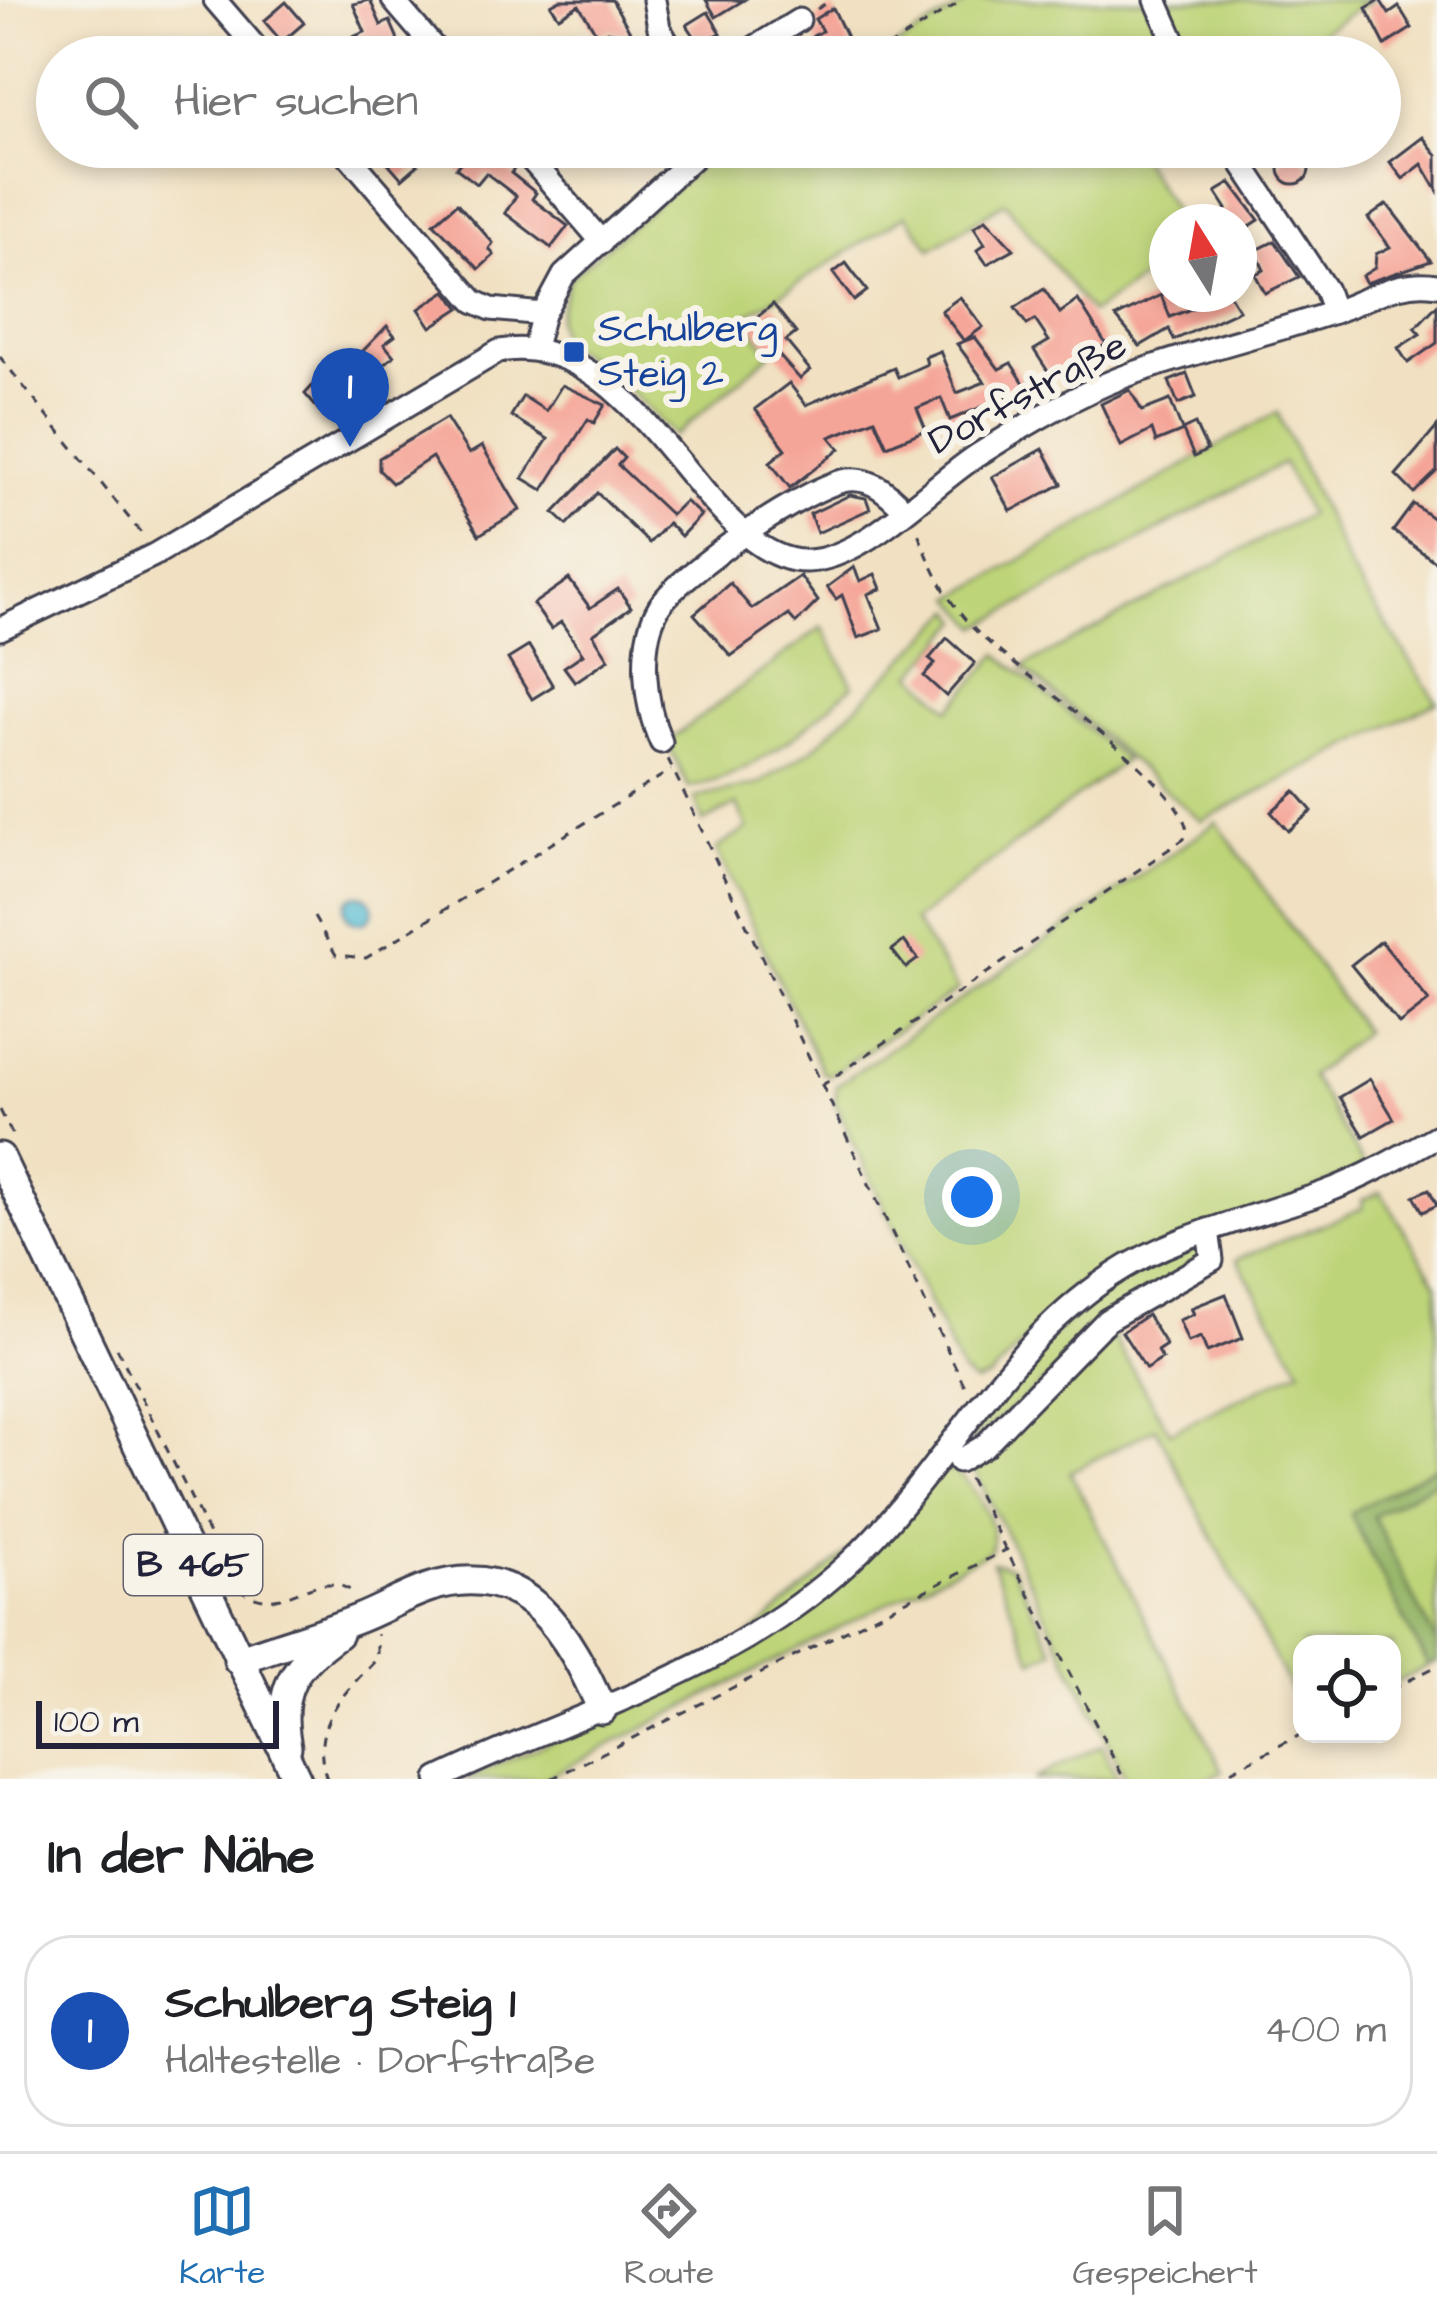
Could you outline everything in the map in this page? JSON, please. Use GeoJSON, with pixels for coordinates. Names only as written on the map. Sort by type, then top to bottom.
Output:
{"type":"FeatureCollection","features":[{"type":"Feature","properties":{"kind":"main road","name":"B 465"},"geometry":{"type":"LineString","coordinates":[[10,1155],[293,1771]]}},
{"type":"Feature","properties":{"kind":"main road"},"geometry":{"type":"LineString","coordinates":[[243,1670],[452,1582],[508,1589],[557,1624],[579,1657],[602,1710]]}},
{"type":"Feature","properties":{"kind":"main road"},"geometry":{"type":"LineString","coordinates":[[243,1670],[298,1663],[365,1616]]}},
{"type":"Feature","properties":{"kind":"main road"},"geometry":{"type":"LineString","coordinates":[[293,1771],[286,1700],[298,1663]]}},
{"type":"Feature","properties":{"kind":"street"},"geometry":{"type":"LineString","coordinates":[[214,0],[246,36]]}},
{"type":"Feature","properties":{"kind":"street"},"geometry":{"type":"LineString","coordinates":[[393,0],[424,36]]}},
{"type":"Feature","properties":{"kind":"street"},"geometry":{"type":"LineString","coordinates":[[654,0],[664,36]]}},
{"type":"Feature","properties":{"kind":"street"},"geometry":{"type":"LineString","coordinates":[[1156,0],[1172,36]]}},
{"type":"Feature","properties":{"kind":"street"},"geometry":{"type":"LineString","coordinates":[[773,36],[799,20]]}},
{"type":"Feature","properties":{"kind":"street"},"geometry":{"type":"LineString","coordinates":[[359,168],[474,301],[491,309],[543,314]]}},
{"type":"Feature","properties":{"kind":"street"},"geometry":{"type":"LineString","coordinates":[[538,168],[602,242]]}},
{"type":"Feature","properties":{"kind":"street"},"geometry":{"type":"LineString","coordinates":[[0,629],[154,555],[278,485],[476,362],[500,351],[534,347],[543,314],[564,275],[682,168]]}},
{"type":"Feature","properties":{"kind":"street"},"geometry":{"type":"LineString","coordinates":[[1245,168],[1326,290],[1334,312]]}},
{"type":"Feature","properties":{"kind":"street","name":"Dorfstraße"},"geometry":{"type":"LineString","coordinates":[[534,347],[573,365],[630,406],[744,533],[775,556],[812,561],[848,551],[988,448],[1103,386],[1334,312],[1395,286],[1437,285]]}},
{"type":"Feature","properties":{"kind":"street"},"geometry":{"type":"LineString","coordinates":[[661,742],[647,689],[654,620],[672,593],[774,512],[846,480],[870,482],[904,508]]}},
{"type":"Feature","properties":{"kind":"street"},"geometry":{"type":"LineString","coordinates":[[438,1779],[692,1670],[802,1603],[861,1551],[1012,1361],[1113,1274],[1208,1230],[1359,1178],[1437,1136]]}},
{"type":"Feature","properties":{"kind":"street"},"geometry":{"type":"LineString","coordinates":[[959,1461],[984,1446],[1107,1320],[1212,1260],[1208,1230]]}},
{"type":"Feature","properties":{"kind":"path"},"geometry":{"type":"LineString","coordinates":[[906,36],[963,0]]}},
{"type":"Feature","properties":{"kind":"path"},"geometry":{"type":"LineString","coordinates":[[0,357],[141,530]]}},
{"type":"Feature","properties":{"kind":"path"},"geometry":{"type":"LineString","coordinates":[[821,1086],[1184,839],[1187,831],[1179,808],[1131,759],[974,628],[936,578],[904,508]]}},
{"type":"Feature","properties":{"kind":"path"},"geometry":{"type":"LineString","coordinates":[[661,742],[976,1408]]}},
{"type":"Feature","properties":{"kind":"path"},"geometry":{"type":"LineString","coordinates":[[314,917],[336,956],[366,958],[673,769]]}},
{"type":"Feature","properties":{"kind":"path"},"geometry":{"type":"LineString","coordinates":[[0,1110],[10,1155]]}},
{"type":"Feature","properties":{"kind":"path"},"geometry":{"type":"LineString","coordinates":[[114,1341],[234,1585],[251,1599],[269,1602],[326,1584],[343,1585],[365,1616],[377,1658],[335,1701],[321,1738],[326,1779]]}},
{"type":"Feature","properties":{"kind":"path"},"geometry":{"type":"LineString","coordinates":[[959,1461],[1124,1779]]}},
{"type":"Feature","properties":{"kind":"path"},"geometry":{"type":"LineString","coordinates":[[551,1779],[1008,1549]]}},
{"type":"Feature","properties":{"kind":"path"},"geometry":{"type":"LineString","coordinates":[[1401,1684],[1437,1666]]}},
{"type":"Feature","properties":{"kind":"path"},"geometry":{"type":"LineString","coordinates":[[1215,1779],[1293,1739]]}},
{"type":"Feature","properties":{"kind":"green space"},"geometry":{"type":"Polygon","coordinates":[[[972,0],[1146,0],[1161,36],[913,36],[972,0]]]}},
{"type":"Feature","properties":{"kind":"green space"},"geometry":{"type":"Polygon","coordinates":[[[1165,0],[1371,0],[1314,36],[1181,36],[1165,0]]]}},
{"type":"Feature","properties":{"kind":"green space"},"geometry":{"type":"Polygon","coordinates":[[[698,168],[1147,168],[1169,204],[1149,204],[1149,274],[1091,313],[1005,202],[931,249],[906,215],[743,318],[771,353],[675,436],[608,369],[560,342],[557,319],[569,279],[698,168]]]}},
{"type":"Feature","properties":{"kind":"green space"},"geometry":{"type":"Polygon","coordinates":[[[1277,412],[1350,569],[1437,702],[1201,821],[1023,667],[1309,514],[1283,463],[979,627],[954,598],[1277,412]]]}},
{"type":"Feature","properties":{"kind":"green space"},"geometry":{"type":"Polygon","coordinates":[[[954,610],[961,620],[914,674],[950,709],[998,654],[1125,760],[914,921],[958,990],[830,1075],[823,1073],[716,849],[747,829],[737,804],[703,822],[695,798],[759,784],[814,748],[954,610]]]}},
{"type":"Feature","properties":{"kind":"green space"},"geometry":{"type":"Polygon","coordinates":[[[822,627],[853,685],[758,761],[689,788],[667,742],[822,627]]]}},
{"type":"Feature","properties":{"kind":"green space"},"geometry":{"type":"Polygon","coordinates":[[[1217,822],[1364,1032],[1311,1076],[1366,1168],[1071,1293],[990,1377],[974,1383],[962,1373],[835,1103],[837,1085],[1217,822]]]}},
{"type":"Feature","properties":{"kind":"green space"},"geometry":{"type":"Polygon","coordinates":[[[1381,1192],[1437,1284],[1437,1466],[1350,1513],[1428,1666],[1401,1680],[1401,1635],[1293,1635],[1293,1694],[1156,1428],[1070,1472],[1223,1771],[1207,1779],[1126,1779],[971,1463],[1106,1326],[1170,1432],[1301,1369],[1237,1259],[1363,1208],[1362,1200],[1381,1192]]]}},
{"type":"Feature","properties":{"kind":"green space"},"geometry":{"type":"Polygon","coordinates":[[[1200,1242],[1209,1251],[966,1445],[1022,1361],[1101,1292],[1200,1242]]]}},
{"type":"Feature","properties":{"kind":"green space"},"geometry":{"type":"Polygon","coordinates":[[[1437,1466],[1437,1480],[1373,1516],[1437,1644],[1437,1662],[1428,1666],[1350,1513],[1437,1466]]]}},
{"type":"Feature","properties":{"kind":"green space"},"geometry":{"type":"Polygon","coordinates":[[[952,1470],[983,1506],[992,1530],[990,1551],[543,1779],[465,1779],[711,1669],[941,1472],[952,1470]]]}},
{"type":"Feature","properties":{"kind":"green space"},"geometry":{"type":"Polygon","coordinates":[[[1437,1480],[1437,1644],[1435,1645],[1372,1516],[1437,1480]]]}},
{"type":"Feature","properties":{"kind":"green space"},"geometry":{"type":"Polygon","coordinates":[[[992,1562],[1012,1567],[1054,1650],[1033,1661],[992,1562]]]}},
{"type":"Feature","properties":{"kind":"green space"},"geometry":{"type":"Polygon","coordinates":[[[1101,1745],[1118,1779],[1034,1779],[1101,1745]]]}},
{"type":"Feature","properties":{"kind":"water"},"geometry":{"type":"Polygon","coordinates":[[[359,895],[369,899],[373,909],[369,919],[359,923],[349,919],[345,909],[349,899],[359,895]]]}},
{"type":"Feature","properties":{"kind":"building"},"geometry":{"type":"Polygon","coordinates":[[[370,0],[381,25],[390,21],[397,36],[355,36],[365,32],[353,4],[370,0]]]}},
{"type":"Feature","properties":{"kind":"building"},"geometry":{"type":"Polygon","coordinates":[[[560,0],[612,0],[632,35],[607,31],[598,36],[579,5],[559,17],[551,5],[560,0]]]}},
{"type":"Feature","properties":{"kind":"building"},"geometry":{"type":"Polygon","coordinates":[[[706,0],[744,0],[716,17],[706,0]]]}},
{"type":"Feature","properties":{"kind":"building"},"geometry":{"type":"Polygon","coordinates":[[[1380,0],[1389,14],[1399,7],[1412,28],[1399,36],[1380,36],[1366,8],[1380,0]]]}},
{"type":"Feature","properties":{"kind":"building"},"geometry":{"type":"Polygon","coordinates":[[[286,2],[304,23],[289,36],[277,36],[264,21],[286,2]]]}},
{"type":"Feature","properties":{"kind":"building"},"geometry":{"type":"Polygon","coordinates":[[[833,8],[846,36],[813,36],[822,31],[815,19],[833,8]]]}},
{"type":"Feature","properties":{"kind":"building"},"geometry":{"type":"Polygon","coordinates":[[[708,12],[721,33],[694,36],[687,25],[708,12]]]}},
{"type":"Feature","properties":{"kind":"building"},"geometry":{"type":"Polygon","coordinates":[[[1423,137],[1437,155],[1437,190],[1422,164],[1403,179],[1395,168],[1401,168],[1401,154],[1423,137]]]}},
{"type":"Feature","properties":{"kind":"building"},"geometry":{"type":"Polygon","coordinates":[[[392,168],[415,168],[402,179],[392,168]]]}},
{"type":"Feature","properties":{"kind":"building"},"geometry":{"type":"Polygon","coordinates":[[[456,168],[513,168],[511,173],[536,193],[532,199],[568,226],[551,248],[505,213],[516,196],[486,173],[477,184],[456,168]]]}},
{"type":"Feature","properties":{"kind":"building"},"geometry":{"type":"Polygon","coordinates":[[[1279,168],[1309,168],[1305,180],[1294,184],[1283,180],[1279,169],[1279,168]]]}},
{"type":"Feature","properties":{"kind":"building"},"geometry":{"type":"Polygon","coordinates":[[[1231,183],[1247,204],[1224,204],[1216,192],[1231,183]]]}},
{"type":"Feature","properties":{"kind":"building"},"geometry":{"type":"Polygon","coordinates":[[[457,203],[493,243],[489,249],[494,255],[479,269],[434,223],[457,203]]]}},
{"type":"Feature","properties":{"kind":"building"},"geometry":{"type":"Polygon","coordinates":[[[1387,204],[1431,261],[1366,283],[1362,276],[1375,268],[1376,254],[1390,247],[1368,218],[1387,204]]]}},
{"type":"Feature","properties":{"kind":"building"},"geometry":{"type":"Polygon","coordinates":[[[986,219],[1014,249],[987,264],[977,250],[985,244],[974,227],[986,219]]]}},
{"type":"Feature","properties":{"kind":"building"},"geometry":{"type":"Polygon","coordinates":[[[1275,241],[1299,277],[1265,293],[1257,278],[1264,270],[1257,250],[1275,241]]]}},
{"type":"Feature","properties":{"kind":"building"},"geometry":{"type":"Polygon","coordinates":[[[846,263],[867,291],[854,301],[833,273],[846,263]]]}},
{"type":"Feature","properties":{"kind":"building"},"geometry":{"type":"Polygon","coordinates":[[[1044,289],[1060,313],[1078,300],[1106,344],[1053,379],[1034,350],[1049,341],[1035,320],[1027,325],[1015,308],[1044,289]]]}},
{"type":"Feature","properties":{"kind":"building"},"geometry":{"type":"Polygon","coordinates":[[[446,291],[460,308],[431,327],[419,309],[446,291]]]}},
{"type":"Feature","properties":{"kind":"building"},"geometry":{"type":"Polygon","coordinates":[[[960,297],[983,327],[964,341],[941,311],[960,297]]]}},
{"type":"Feature","properties":{"kind":"building"},"geometry":{"type":"Polygon","coordinates":[[[1149,301],[1149,312],[1168,312],[1170,317],[1183,312],[1235,312],[1174,340],[1169,329],[1140,346],[1116,317],[1149,301]]]}},
{"type":"Feature","properties":{"kind":"building"},"geometry":{"type":"Polygon","coordinates":[[[773,304],[796,333],[786,341],[810,370],[800,379],[750,323],[773,304]]]}},
{"type":"Feature","properties":{"kind":"building"},"geometry":{"type":"Polygon","coordinates":[[[1437,305],[1437,343],[1408,363],[1398,348],[1420,334],[1415,328],[1437,305]]]}},
{"type":"Feature","properties":{"kind":"building"},"geometry":{"type":"Polygon","coordinates":[[[387,326],[395,336],[384,344],[394,356],[374,373],[359,355],[387,326]]]}},
{"type":"Feature","properties":{"kind":"building"},"geometry":{"type":"Polygon","coordinates":[[[975,337],[999,369],[1011,363],[1029,391],[1010,403],[1006,397],[950,420],[941,398],[917,408],[926,430],[887,446],[875,419],[830,437],[840,449],[790,488],[770,462],[786,449],[755,409],[789,383],[806,405],[894,368],[898,377],[927,364],[925,357],[940,351],[957,393],[985,382],[957,344],[975,337]]]}},
{"type":"Feature","properties":{"kind":"building"},"geometry":{"type":"Polygon","coordinates":[[[334,362],[347,378],[318,409],[305,394],[334,362]]]}},
{"type":"Feature","properties":{"kind":"building"},"geometry":{"type":"Polygon","coordinates":[[[1187,374],[1196,397],[1178,404],[1169,381],[1187,374]]]}},
{"type":"Feature","properties":{"kind":"building"},"geometry":{"type":"Polygon","coordinates":[[[562,385],[605,405],[594,423],[588,419],[543,490],[523,478],[548,439],[511,416],[523,396],[546,411],[562,385]]]}},
{"type":"Feature","properties":{"kind":"building"},"geometry":{"type":"Polygon","coordinates":[[[1130,390],[1142,411],[1170,400],[1182,430],[1195,424],[1207,450],[1194,457],[1183,431],[1156,442],[1152,430],[1121,446],[1101,404],[1130,390]]]}},
{"type":"Feature","properties":{"kind":"building"},"geometry":{"type":"Polygon","coordinates":[[[446,418],[469,454],[482,446],[520,510],[479,535],[432,457],[392,483],[379,470],[379,458],[446,418]]]}},
{"type":"Feature","properties":{"kind":"building"},"geometry":{"type":"Polygon","coordinates":[[[1437,427],[1437,471],[1414,493],[1396,475],[1437,427]]]}},
{"type":"Feature","properties":{"kind":"building"},"geometry":{"type":"Polygon","coordinates":[[[615,449],[624,458],[618,465],[671,515],[685,501],[701,515],[681,536],[668,523],[649,543],[597,493],[567,525],[554,513],[615,449]]]}},
{"type":"Feature","properties":{"kind":"building"},"geometry":{"type":"Polygon","coordinates":[[[1043,449],[1062,484],[1011,511],[992,477],[1043,449]]]}},
{"type":"Feature","properties":{"kind":"building"},"geometry":{"type":"Polygon","coordinates":[[[850,495],[866,498],[870,509],[817,533],[810,514],[850,495]]]}},
{"type":"Feature","properties":{"kind":"building"},"geometry":{"type":"Polygon","coordinates":[[[1413,504],[1437,521],[1437,563],[1393,531],[1413,504]]]}},
{"type":"Feature","properties":{"kind":"building"},"geometry":{"type":"Polygon","coordinates":[[[854,567],[860,581],[875,574],[881,589],[868,594],[882,629],[858,638],[842,595],[836,599],[827,587],[854,567]]]}},
{"type":"Feature","properties":{"kind":"building"},"geometry":{"type":"Polygon","coordinates":[[[800,576],[818,601],[796,623],[789,615],[731,656],[694,614],[730,583],[752,609],[800,576]]]}},
{"type":"Feature","properties":{"kind":"building"},"geometry":{"type":"Polygon","coordinates":[[[569,579],[590,608],[618,589],[631,607],[593,634],[609,659],[575,682],[564,667],[583,654],[561,622],[551,629],[533,604],[569,579]]]}},
{"type":"Feature","properties":{"kind":"building"},"geometry":{"type":"Polygon","coordinates":[[[947,638],[975,663],[946,696],[924,676],[935,664],[929,659],[947,638]]]}},
{"type":"Feature","properties":{"kind":"building"},"geometry":{"type":"Polygon","coordinates":[[[529,646],[553,686],[532,699],[508,659],[529,646]]]}},
{"type":"Feature","properties":{"kind":"building"},"geometry":{"type":"Polygon","coordinates":[[[1295,791],[1312,811],[1288,831],[1271,812],[1295,791]]]}},
{"type":"Feature","properties":{"kind":"building"},"geometry":{"type":"Polygon","coordinates":[[[904,941],[918,959],[906,968],[892,950],[904,941]]]}},
{"type":"Feature","properties":{"kind":"building"},"geometry":{"type":"Polygon","coordinates":[[[1381,941],[1429,1001],[1399,1024],[1351,965],[1381,941]]]}},
{"type":"Feature","properties":{"kind":"building"},"geometry":{"type":"Polygon","coordinates":[[[1370,1079],[1394,1119],[1364,1136],[1340,1097],[1370,1079]]]}},
{"type":"Feature","properties":{"kind":"building"},"geometry":{"type":"Polygon","coordinates":[[[1429,1189],[1437,1205],[1423,1212],[1414,1196],[1429,1189]]]}},
{"type":"Feature","properties":{"kind":"building"},"geometry":{"type":"Polygon","coordinates":[[[1226,1294],[1243,1338],[1207,1352],[1201,1337],[1188,1342],[1179,1320],[1194,1314],[1191,1308],[1226,1294]]]}},
{"type":"Feature","properties":{"kind":"building"},"geometry":{"type":"Polygon","coordinates":[[[1147,1315],[1166,1345],[1157,1351],[1162,1359],[1146,1369],[1122,1332],[1147,1315]]]}},
{"type":"Feature","properties":{"kind":"place","name":"Schulberg Steig 2"},"geometry":{"type":"Point","coordinates":[574,352]}},
{"type":"Feature","properties":{"kind":"place","name":"Schulberg Steig 1"},"geometry":{"type":"Point","coordinates":[350,447]}}]}
